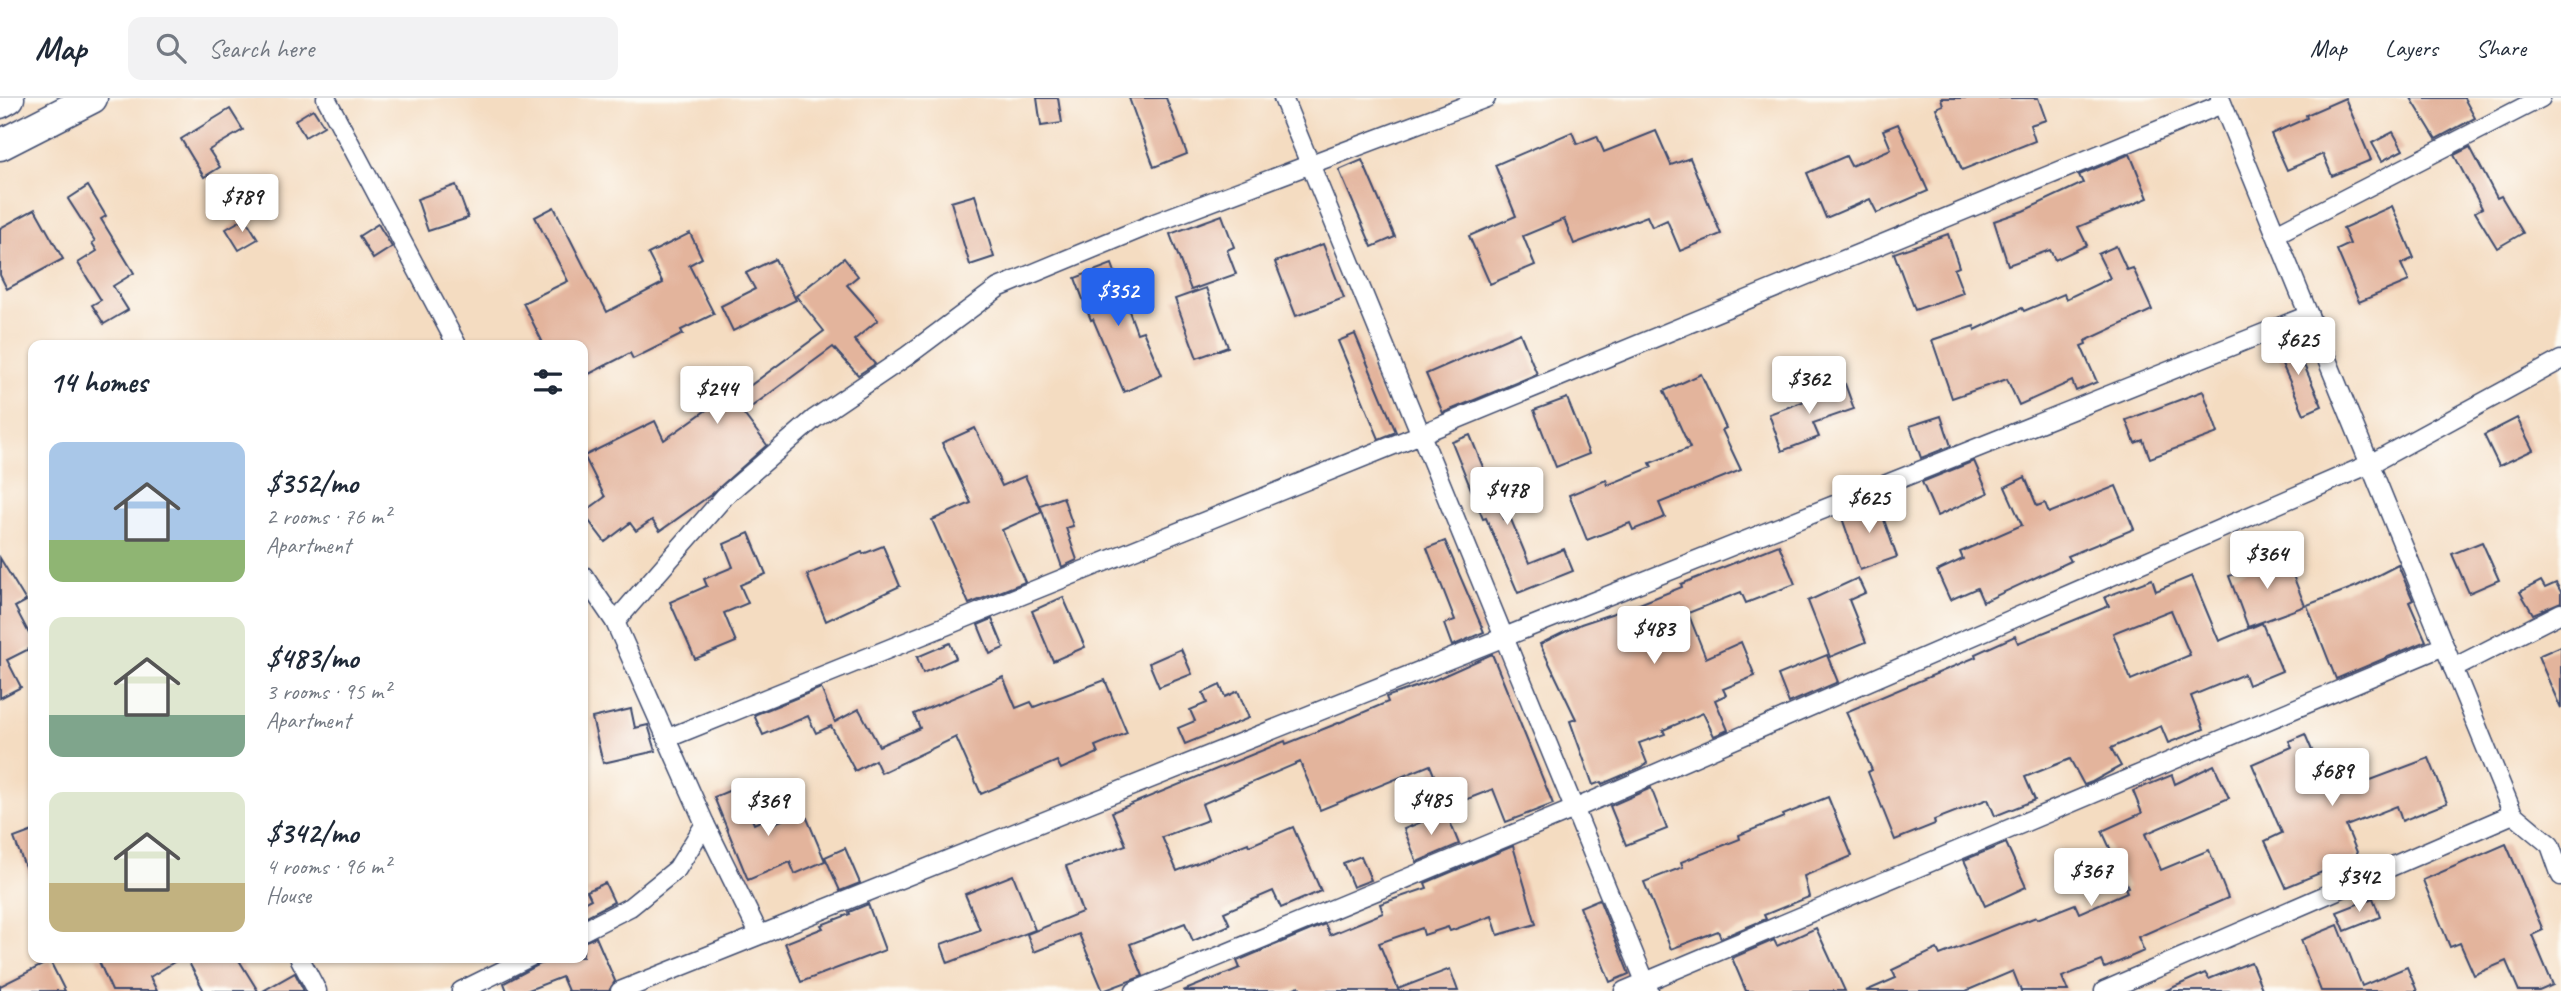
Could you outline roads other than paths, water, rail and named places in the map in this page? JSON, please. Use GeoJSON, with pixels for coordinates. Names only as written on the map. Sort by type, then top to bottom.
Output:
{"type":"FeatureCollection","features":[{"type":"Feature","properties":{"kind":"highway"},"geometry":{"type":"LineString","coordinates":[[0,103],[9,98]]}},
{"type":"Feature","properties":{"kind":"highway"},"geometry":{"type":"LineString","coordinates":[[0,145],[92,98]]}},
{"type":"Feature","properties":{"kind":"street"},"geometry":{"type":"LineString","coordinates":[[326,98],[454,340]]}},
{"type":"Feature","properties":{"kind":"street"},"geometry":{"type":"LineString","coordinates":[[1283,98],[1647,987]]}},
{"type":"Feature","properties":{"kind":"street"},"geometry":{"type":"LineString","coordinates":[[615,622],[725,496],[814,419],[998,288],[1152,224],[1486,98]]}},
{"type":"Feature","properties":{"kind":"street"},"geometry":{"type":"LineString","coordinates":[[2276,234],[2542,98]]}},
{"type":"Feature","properties":{"kind":"street"},"geometry":{"type":"LineString","coordinates":[[667,738],[1421,434],[2221,101],[2513,814],[2555,842],[2561,876]]}},
{"type":"Feature","properties":{"kind":"street"},"geometry":{"type":"LineString","coordinates":[[620,991],[655,984],[759,934],[2309,315]]}},
{"type":"Feature","properties":{"kind":"street"},"geometry":{"type":"LineString","coordinates":[[1135,991],[1574,809],[2370,464],[2561,360]]}},
{"type":"Feature","properties":{"kind":"street"},"geometry":{"type":"LineString","coordinates":[[588,582],[615,622],[705,824],[759,934]]}},
{"type":"Feature","properties":{"kind":"street"},"geometry":{"type":"LineString","coordinates":[[2453,668],[2561,613]]}},
{"type":"Feature","properties":{"kind":"street"},"geometry":{"type":"LineString","coordinates":[[1624,991],[1647,987],[2444,646]]}},
{"type":"Feature","properties":{"kind":"street"},"geometry":{"type":"LineString","coordinates":[[2104,991],[2513,814]]}},
{"type":"Feature","properties":{"kind":"street"},"geometry":{"type":"LineString","coordinates":[[588,928],[630,907],[677,869],[705,824]]}},
{"type":"Feature","properties":{"kind":"street"},"geometry":{"type":"LineString","coordinates":[[302,963],[317,991]]}},
{"type":"Feature","properties":{"kind":"street"},"geometry":{"type":"LineString","coordinates":[[461,991],[518,963]]}}]}
